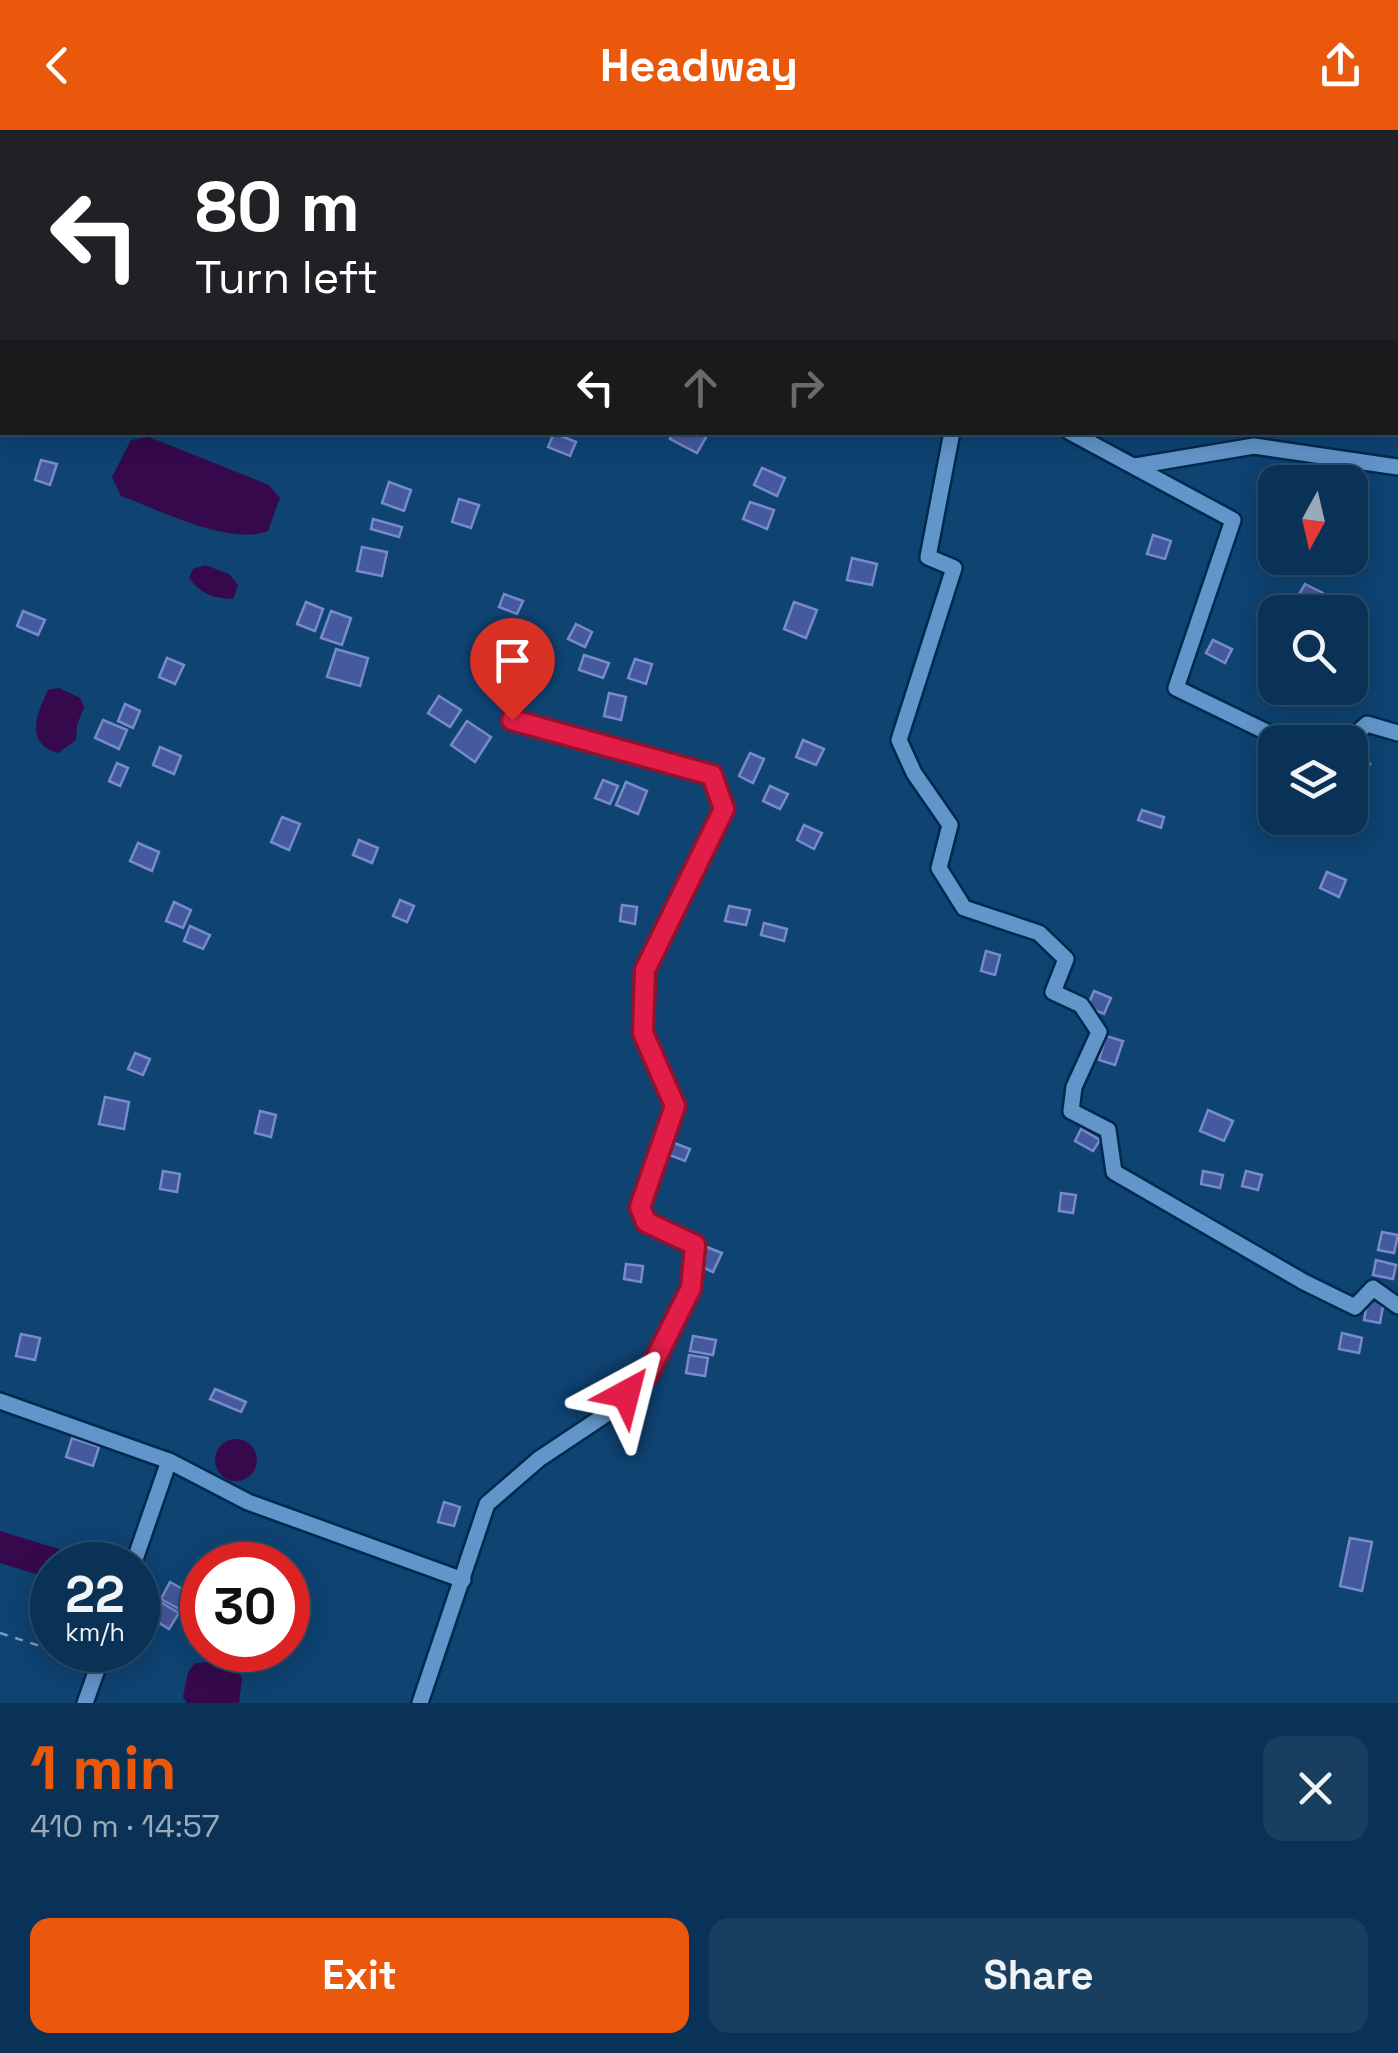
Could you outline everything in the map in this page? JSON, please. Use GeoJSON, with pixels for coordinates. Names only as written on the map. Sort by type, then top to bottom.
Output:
{"type":"FeatureCollection","features":[{"type":"Feature","properties":{"kind":"street"},"geometry":{"type":"LineString","coordinates":[[951,435],[928,557],[954,568],[900,740],[914,774],[950,825],[939,868],[964,908],[1039,932],[1066,959],[1052,992],[1081,1005],[1098,1032],[1074,1087],[1070,1111],[1108,1130],[1114,1172],[1304,1282],[1355,1307],[1373,1288],[1398,1306]]}},
{"type":"Feature","properties":{"kind":"street"},"geometry":{"type":"LineString","coordinates":[[1076,435],[1233,520],[1176,688],[1258,728]]}},
{"type":"Feature","properties":{"kind":"street"},"geometry":{"type":"LineString","coordinates":[[1135,466],[1254,446],[1398,467]]}},
{"type":"Feature","properties":{"kind":"street"},"geometry":{"type":"LineString","coordinates":[[420,1703],[487,1504],[539,1458],[605,1415],[648,1374],[691,1288],[695,1245],[646,1222],[640,1207],[675,1106],[643,1033],[645,970],[724,809],[712,775],[512,720]]}},
{"type":"Feature","properties":{"kind":"street"},"geometry":{"type":"LineString","coordinates":[[1366,725],[1398,732]]}},
{"type":"Feature","properties":{"kind":"street"},"geometry":{"type":"LineString","coordinates":[[0,1401],[168,1461],[248,1502],[463,1580]]}},
{"type":"Feature","properties":{"kind":"street"},"geometry":{"type":"LineString","coordinates":[[141,1542],[168,1461]]}},
{"type":"Feature","properties":{"kind":"street"},"geometry":{"type":"LineString","coordinates":[[85,1703],[96,1672]]}},
{"type":"Feature","properties":{"kind":"path"},"geometry":{"type":"LineString","coordinates":[[0,1633],[30,1640]]}},
{"type":"Feature","properties":{"kind":"shaded area"},"geometry":{"type":"Polygon","coordinates":[[[149,437],[269,485],[280,498],[268,531],[234,534],[215,530],[121,496],[112,477],[131,440],[149,437]]]}},
{"type":"Feature","properties":{"kind":"shaded area"},"geometry":{"type":"Polygon","coordinates":[[[205,565],[229,574],[238,585],[233,599],[208,594],[189,578],[193,569],[205,565]]]}},
{"type":"Feature","properties":{"kind":"shaded area"},"geometry":{"type":"Polygon","coordinates":[[[59,688],[80,698],[84,707],[76,740],[58,753],[41,742],[36,727],[48,690],[59,688]]]}},
{"type":"Feature","properties":{"kind":"shaded area"},"geometry":{"type":"Polygon","coordinates":[[[236,1439],[251,1445],[257,1460],[251,1475],[236,1481],[221,1475],[215,1460],[221,1445],[236,1439]]]}},
{"type":"Feature","properties":{"kind":"shaded area"},"geometry":{"type":"Polygon","coordinates":[[[0,1531],[36,1542],[30,1542],[30,1572],[0,1563],[0,1531]]]}},
{"type":"Feature","properties":{"kind":"shaded area"},"geometry":{"type":"Polygon","coordinates":[[[188,1672],[238,1672],[242,1679],[239,1703],[187,1703],[183,1697],[188,1672]]]}},
{"type":"Feature","properties":{"kind":"building"},"geometry":{"type":"Polygon","coordinates":[[[553,435],[576,442],[570,456],[548,447],[553,435]]]}},
{"type":"Feature","properties":{"kind":"building"},"geometry":{"type":"Polygon","coordinates":[[[672,435],[707,435],[697,453],[670,439],[672,435]]]}},
{"type":"Feature","properties":{"kind":"building"},"geometry":{"type":"Polygon","coordinates":[[[41,460],[57,464],[50,485],[35,480],[41,460]]]}},
{"type":"Feature","properties":{"kind":"building"},"geometry":{"type":"Polygon","coordinates":[[[762,468],[785,478],[777,496],[754,485],[762,468]]]}},
{"type":"Feature","properties":{"kind":"building"},"geometry":{"type":"Polygon","coordinates":[[[389,482],[411,490],[404,511],[382,503],[389,482]]]}},
{"type":"Feature","properties":{"kind":"building"},"geometry":{"type":"Polygon","coordinates":[[[459,499],[479,505],[471,528],[452,522],[459,499]]]}},
{"type":"Feature","properties":{"kind":"building"},"geometry":{"type":"Polygon","coordinates":[[[750,502],[774,510],[767,529],[743,519],[750,502]]]}},
{"type":"Feature","properties":{"kind":"building"},"geometry":{"type":"Polygon","coordinates":[[[373,519],[402,527],[399,537],[371,529],[373,519]]]}},
{"type":"Feature","properties":{"kind":"building"},"geometry":{"type":"Polygon","coordinates":[[[1153,535],[1171,541],[1165,559],[1147,554],[1153,535]]]}},
{"type":"Feature","properties":{"kind":"building"},"geometry":{"type":"Polygon","coordinates":[[[362,547],[387,552],[382,576],[357,571],[362,547]]]}},
{"type":"Feature","properties":{"kind":"building"},"geometry":{"type":"Polygon","coordinates":[[[852,558],[877,564],[872,585],[847,580],[852,558]]]}},
{"type":"Feature","properties":{"kind":"building"},"geometry":{"type":"Polygon","coordinates":[[[1305,584],[1323,593],[1322,595],[1299,595],[1305,584]]]}},
{"type":"Feature","properties":{"kind":"building"},"geometry":{"type":"Polygon","coordinates":[[[504,594],[523,601],[517,614],[499,607],[504,594]]]}},
{"type":"Feature","properties":{"kind":"building"},"geometry":{"type":"Polygon","coordinates":[[[306,602],[323,609],[315,631],[297,624],[306,602]]]}},
{"type":"Feature","properties":{"kind":"building"},"geometry":{"type":"Polygon","coordinates":[[[794,602],[817,610],[806,638],[784,629],[794,602]]]}},
{"type":"Feature","properties":{"kind":"building"},"geometry":{"type":"Polygon","coordinates":[[[23,611],[45,620],[38,635],[17,626],[23,611]]]}},
{"type":"Feature","properties":{"kind":"building"},"geometry":{"type":"Polygon","coordinates":[[[331,611],[351,618],[342,645],[321,638],[331,611]]]}},
{"type":"Feature","properties":{"kind":"building"},"geometry":{"type":"Polygon","coordinates":[[[576,624],[592,632],[585,647],[568,639],[576,624]]]}},
{"type":"Feature","properties":{"kind":"building"},"geometry":{"type":"Polygon","coordinates":[[[1213,640],[1232,649],[1225,663],[1206,653],[1213,640]]]}},
{"type":"Feature","properties":{"kind":"building"},"geometry":{"type":"Polygon","coordinates":[[[336,649],[368,658],[360,686],[327,677],[336,649]]]}},
{"type":"Feature","properties":{"kind":"building"},"geometry":{"type":"Polygon","coordinates":[[[584,655],[609,663],[603,678],[579,670],[584,655]]]}},
{"type":"Feature","properties":{"kind":"building"},"geometry":{"type":"Polygon","coordinates":[[[167,658],[184,665],[175,684],[159,677],[167,658]]]}},
{"type":"Feature","properties":{"kind":"building"},"geometry":{"type":"Polygon","coordinates":[[[635,659],[652,664],[646,684],[628,678],[635,659]]]}},
{"type":"Feature","properties":{"kind":"building"},"geometry":{"type":"Polygon","coordinates":[[[609,693],[626,697],[621,720],[604,716],[609,693]]]}},
{"type":"Feature","properties":{"kind":"building"},"geometry":{"type":"Polygon","coordinates":[[[439,696],[461,710],[450,727],[428,713],[439,696]]]}},
{"type":"Feature","properties":{"kind":"building"},"geometry":{"type":"Polygon","coordinates":[[[125,704],[140,711],[133,728],[118,721],[125,704]]]}},
{"type":"Feature","properties":{"kind":"building"},"geometry":{"type":"Polygon","coordinates":[[[103,720],[127,730],[119,749],[95,738],[103,720]]]}},
{"type":"Feature","properties":{"kind":"building"},"geometry":{"type":"Polygon","coordinates":[[[467,721],[491,737],[475,762],[451,745],[467,721]]]}},
{"type":"Feature","properties":{"kind":"building"},"geometry":{"type":"Polygon","coordinates":[[[803,740],[824,749],[816,765],[796,757],[803,740]]]}},
{"type":"Feature","properties":{"kind":"building"},"geometry":{"type":"Polygon","coordinates":[[[160,747],[181,756],[174,774],[153,765],[160,747]]]}},
{"type":"Feature","properties":{"kind":"building"},"geometry":{"type":"Polygon","coordinates":[[[750,753],[764,759],[753,783],[739,776],[750,753]]]}},
{"type":"Feature","properties":{"kind":"building"},"geometry":{"type":"Polygon","coordinates":[[[117,763],[128,768],[120,786],[109,781],[117,763]]]}},
{"type":"Feature","properties":{"kind":"building"},"geometry":{"type":"Polygon","coordinates":[[[603,780],[618,786],[610,804],[595,798],[603,780]]]}},
{"type":"Feature","properties":{"kind":"building"},"geometry":{"type":"Polygon","coordinates":[[[626,782],[647,791],[638,814],[616,805],[626,782]]]}},
{"type":"Feature","properties":{"kind":"building"},"geometry":{"type":"Polygon","coordinates":[[[770,786],[788,794],[780,809],[763,801],[770,786]]]}},
{"type":"Feature","properties":{"kind":"building"},"geometry":{"type":"Polygon","coordinates":[[[1142,810],[1164,817],[1161,828],[1138,820],[1142,810]]]}},
{"type":"Feature","properties":{"kind":"building"},"geometry":{"type":"Polygon","coordinates":[[[282,817],[300,824],[289,850],[271,842],[282,817]]]}},
{"type":"Feature","properties":{"kind":"building"},"geometry":{"type":"Polygon","coordinates":[[[804,825],[822,833],[814,849],[797,840],[804,825]]]}},
{"type":"Feature","properties":{"kind":"building"},"geometry":{"type":"Polygon","coordinates":[[[359,840],[378,848],[372,863],[353,855],[359,840]]]}},
{"type":"Feature","properties":{"kind":"building"},"geometry":{"type":"Polygon","coordinates":[[[138,843],[159,852],[152,871],[130,861],[138,843]]]}},
{"type":"Feature","properties":{"kind":"building"},"geometry":{"type":"Polygon","coordinates":[[[1327,872],[1346,880],[1339,897],[1320,888],[1327,872]]]}},
{"type":"Feature","properties":{"kind":"building"},"geometry":{"type":"Polygon","coordinates":[[[400,900],[414,906],[407,922],[393,916],[400,900]]]}},
{"type":"Feature","properties":{"kind":"building"},"geometry":{"type":"Polygon","coordinates":[[[174,902],[191,910],[183,928],[166,921],[174,902]]]}},
{"type":"Feature","properties":{"kind":"building"},"geometry":{"type":"Polygon","coordinates":[[[622,905],[637,907],[635,924],[620,921],[622,905]]]}},
{"type":"Feature","properties":{"kind":"building"},"geometry":{"type":"Polygon","coordinates":[[[729,906],[750,910],[746,925],[725,921],[729,906]]]}},
{"type":"Feature","properties":{"kind":"building"},"geometry":{"type":"Polygon","coordinates":[[[764,923],[787,929],[784,941],[761,935],[764,923]]]}},
{"type":"Feature","properties":{"kind":"building"},"geometry":{"type":"Polygon","coordinates":[[[190,926],[210,935],[203,949],[184,941],[190,926]]]}},
{"type":"Feature","properties":{"kind":"building"},"geometry":{"type":"Polygon","coordinates":[[[986,951],[1000,955],[995,975],[981,971],[986,951]]]}},
{"type":"Feature","properties":{"kind":"building"},"geometry":{"type":"Polygon","coordinates":[[[1094,991],[1111,998],[1104,1014],[1087,1007],[1094,991]]]}},
{"type":"Feature","properties":{"kind":"building"},"geometry":{"type":"Polygon","coordinates":[[[1106,1036],[1123,1041],[1115,1065],[1099,1060],[1106,1036]]]}},
{"type":"Feature","properties":{"kind":"building"},"geometry":{"type":"Polygon","coordinates":[[[135,1053],[150,1059],[143,1075],[128,1069],[135,1053]]]}},
{"type":"Feature","properties":{"kind":"building"},"geometry":{"type":"Polygon","coordinates":[[[105,1097],[129,1102],[124,1129],[99,1124],[105,1097]]]}},
{"type":"Feature","properties":{"kind":"building"},"geometry":{"type":"Polygon","coordinates":[[[1208,1110],[1233,1121],[1224,1141],[1200,1131],[1208,1110]]]}},
{"type":"Feature","properties":{"kind":"building"},"geometry":{"type":"Polygon","coordinates":[[[260,1111],[276,1115],[271,1137],[255,1133],[260,1111]]]}},
{"type":"Feature","properties":{"kind":"building"},"geometry":{"type":"Polygon","coordinates":[[[1081,1129],[1100,1140],[1093,1151],[1075,1141],[1081,1129]]]}},
{"type":"Feature","properties":{"kind":"building"},"geometry":{"type":"Polygon","coordinates":[[[669,1141],[690,1149],[685,1161],[664,1153],[669,1141]]]}},
{"type":"Feature","properties":{"kind":"building"},"geometry":{"type":"Polygon","coordinates":[[[163,1171],[180,1174],[177,1192],[160,1189],[163,1171]]]}},
{"type":"Feature","properties":{"kind":"building"},"geometry":{"type":"Polygon","coordinates":[[[1203,1171],[1223,1175],[1220,1188],[1201,1184],[1203,1171]]]}},
{"type":"Feature","properties":{"kind":"building"},"geometry":{"type":"Polygon","coordinates":[[[1246,1171],[1262,1175],[1258,1190],[1242,1186],[1246,1171]]]}},
{"type":"Feature","properties":{"kind":"building"},"geometry":{"type":"Polygon","coordinates":[[[1061,1193],[1076,1195],[1073,1213],[1059,1211],[1061,1193]]]}},
{"type":"Feature","properties":{"kind":"building"},"geometry":{"type":"Polygon","coordinates":[[[1382,1232],[1398,1235],[1394,1253],[1378,1250],[1382,1232]]]}},
{"type":"Feature","properties":{"kind":"building"},"geometry":{"type":"Polygon","coordinates":[[[704,1246],[722,1253],[713,1272],[695,1264],[704,1246]]]}},
{"type":"Feature","properties":{"kind":"building"},"geometry":{"type":"Polygon","coordinates":[[[1376,1260],[1396,1265],[1393,1279],[1373,1275],[1376,1260]]]}},
{"type":"Feature","properties":{"kind":"building"},"geometry":{"type":"Polygon","coordinates":[[[626,1264],[643,1266],[641,1282],[624,1279],[626,1264]]]}},
{"type":"Feature","properties":{"kind":"building"},"geometry":{"type":"Polygon","coordinates":[[[1368,1298],[1384,1301],[1380,1323],[1364,1320],[1368,1298]]]}},
{"type":"Feature","properties":{"kind":"building"},"geometry":{"type":"Polygon","coordinates":[[[1342,1333],[1362,1338],[1359,1353],[1339,1349],[1342,1333]]]}},
{"type":"Feature","properties":{"kind":"building"},"geometry":{"type":"Polygon","coordinates":[[[21,1334],[40,1338],[35,1360],[16,1356],[21,1334]]]}},
{"type":"Feature","properties":{"kind":"building"},"geometry":{"type":"Polygon","coordinates":[[[693,1336],[716,1340],[713,1355],[690,1351],[693,1336]]]}},
{"type":"Feature","properties":{"kind":"building"},"geometry":{"type":"Polygon","coordinates":[[[689,1355],[708,1358],[705,1376],[686,1373],[689,1355]]]}},
{"type":"Feature","properties":{"kind":"building"},"geometry":{"type":"Polygon","coordinates":[[[215,1389],[246,1402],[241,1412],[210,1399],[215,1389]]]}},
{"type":"Feature","properties":{"kind":"building"},"geometry":{"type":"Polygon","coordinates":[[[72,1438],[99,1447],[93,1466],[66,1457],[72,1438]]]}},
{"type":"Feature","properties":{"kind":"building"},"geometry":{"type":"Polygon","coordinates":[[[444,1502],[460,1507],[454,1526],[438,1522],[444,1502]]]}},
{"type":"Feature","properties":{"kind":"building"},"geometry":{"type":"Polygon","coordinates":[[[1350,1538],[1372,1542],[1362,1591],[1340,1586],[1350,1538]]]}},
{"type":"Feature","properties":{"kind":"building"},"geometry":{"type":"Polygon","coordinates":[[[170,1582],[180,1588],[180,1609],[161,1599],[170,1582]]]}},
{"type":"Feature","properties":{"kind":"building"},"geometry":{"type":"Polygon","coordinates":[[[160,1602],[179,1613],[169,1629],[160,1623],[160,1602]]]}},
{"type":"Feature","properties":{"kind":"route"},"geometry":{"type":"LineString","coordinates":[[512,720],[712,775],[724,809],[645,970],[643,1033],[675,1106],[640,1207],[646,1222],[695,1245],[691,1288],[648,1374],[626,1394]]}}]}
